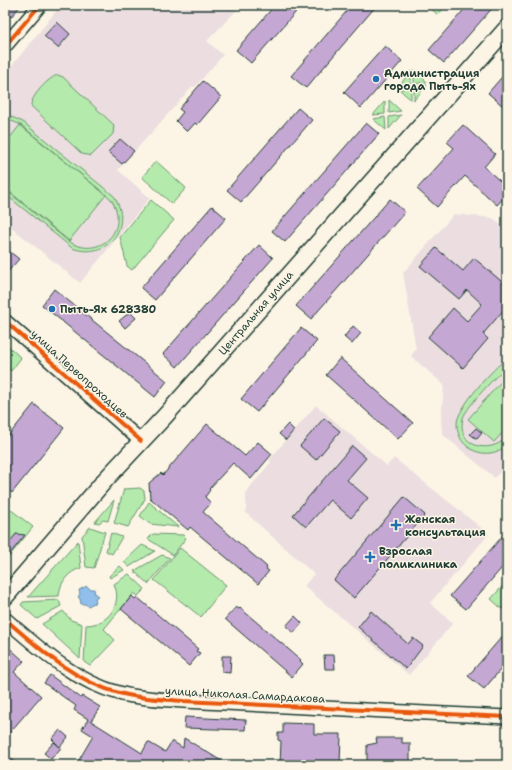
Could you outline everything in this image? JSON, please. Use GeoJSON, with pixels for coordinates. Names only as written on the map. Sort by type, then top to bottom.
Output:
{"type":"FeatureCollection","features":[{"type":"Feature","properties":{"kind":"main road","name":"Центральная улица"},"geometry":{"type":"LineString","coordinates":[[5,596],[106,479],[141,442],[507,28]]}},
{"type":"Feature","properties":{"kind":"street"},"geometry":{"type":"LineString","coordinates":[[5,46],[40,5]]}},
{"type":"Feature","properties":{"kind":"street","name":"улица Первопроходцев"},"geometry":{"type":"LineString","coordinates":[[5,321],[141,442]]}},
{"type":"Feature","properties":{"kind":"street","name":"улица Николая Самардакова"},"geometry":{"type":"LineString","coordinates":[[5,619],[39,648],[76,674],[104,688],[134,696],[190,702],[507,717]]}},
{"type":"Feature","properties":{"kind":"shaded area"},"geometry":{"type":"Polygon","coordinates":[[[61,5],[230,5],[237,10],[207,41],[223,55],[195,87],[193,86],[118,170],[150,198],[80,283],[5,222],[5,74],[61,5]]]}},
{"type":"Feature","properties":{"kind":"shaded area"},"geometry":{"type":"Polygon","coordinates":[[[454,214],[493,218],[507,230],[507,464],[495,478],[442,434],[441,420],[444,385],[411,356],[416,349],[403,273],[454,214]]]}},
{"type":"Feature","properties":{"kind":"shaded area"},"geometry":{"type":"Polygon","coordinates":[[[316,405],[387,466],[394,458],[489,534],[430,603],[453,623],[409,675],[304,586],[314,574],[246,513],[246,492],[271,462],[269,460],[316,405]]]}},
{"type":"Feature","properties":{"kind":"green space"},"geometry":{"type":"Polygon","coordinates":[[[427,5],[446,5],[438,15],[427,5]]]}},
{"type":"Feature","properties":{"kind":"green space"},"geometry":{"type":"Polygon","coordinates":[[[414,70],[427,82],[414,84],[414,70]]]}},
{"type":"Feature","properties":{"kind":"green space"},"geometry":{"type":"Polygon","coordinates":[[[411,71],[411,84],[399,86],[411,71]]]}},
{"type":"Feature","properties":{"kind":"green space"},"geometry":{"type":"Polygon","coordinates":[[[58,75],[63,77],[114,125],[113,134],[91,156],[82,154],[31,106],[37,92],[50,79],[58,75]]]}},
{"type":"Feature","properties":{"kind":"green space"},"geometry":{"type":"Polygon","coordinates":[[[427,85],[414,100],[414,87],[427,85]]]}},
{"type":"Feature","properties":{"kind":"green space"},"geometry":{"type":"Polygon","coordinates":[[[411,88],[411,100],[399,89],[411,88]]]}},
{"type":"Feature","properties":{"kind":"green space"},"geometry":{"type":"Polygon","coordinates":[[[389,100],[401,111],[389,113],[389,100]]]}},
{"type":"Feature","properties":{"kind":"green space"},"geometry":{"type":"Polygon","coordinates":[[[385,101],[385,114],[373,115],[385,101]]]}},
{"type":"Feature","properties":{"kind":"green space"},"geometry":{"type":"Polygon","coordinates":[[[5,114],[23,122],[114,196],[119,208],[121,219],[119,230],[114,238],[106,245],[96,250],[85,251],[72,248],[5,194],[5,189],[68,241],[80,246],[91,247],[101,245],[109,239],[114,231],[117,221],[116,211],[111,199],[21,125],[5,118],[5,114]]]}},
{"type":"Feature","properties":{"kind":"green space"},"geometry":{"type":"Polygon","coordinates":[[[401,115],[389,129],[389,117],[401,115]]]}},
{"type":"Feature","properties":{"kind":"green space"},"geometry":{"type":"Polygon","coordinates":[[[385,117],[386,130],[373,119],[385,117]]]}},
{"type":"Feature","properties":{"kind":"green space"},"geometry":{"type":"Polygon","coordinates":[[[20,125],[106,195],[69,241],[5,188],[5,144],[20,125]]]}},
{"type":"Feature","properties":{"kind":"green space"},"geometry":{"type":"Polygon","coordinates":[[[156,161],[186,188],[172,204],[142,177],[156,161]]]}},
{"type":"Feature","properties":{"kind":"green space"},"geometry":{"type":"Polygon","coordinates":[[[151,200],[174,220],[132,270],[127,266],[120,237],[151,200]]]}},
{"type":"Feature","properties":{"kind":"green space"},"geometry":{"type":"Polygon","coordinates":[[[5,343],[21,358],[11,371],[5,366],[5,343]]]}},
{"type":"Feature","properties":{"kind":"green space"},"geometry":{"type":"Polygon","coordinates":[[[507,359],[507,366],[496,376],[470,406],[463,418],[462,428],[464,435],[469,441],[476,445],[483,447],[492,446],[500,443],[507,437],[507,445],[491,453],[474,451],[467,447],[458,432],[457,423],[459,417],[469,398],[477,388],[501,363],[507,359]]]}},
{"type":"Feature","properties":{"kind":"green space"},"geometry":{"type":"Polygon","coordinates":[[[507,375],[507,428],[494,442],[468,419],[507,375]]]}},
{"type":"Feature","properties":{"kind":"green space"},"geometry":{"type":"Polygon","coordinates":[[[140,488],[144,491],[145,499],[128,527],[114,523],[124,489],[140,488]]]}},
{"type":"Feature","properties":{"kind":"green space"},"geometry":{"type":"Polygon","coordinates":[[[114,500],[108,521],[103,520],[99,523],[95,522],[114,500]]]}},
{"type":"Feature","properties":{"kind":"green space"},"geometry":{"type":"Polygon","coordinates":[[[149,502],[178,527],[150,524],[140,516],[149,502]]]}},
{"type":"Feature","properties":{"kind":"green space"},"geometry":{"type":"Polygon","coordinates":[[[5,505],[33,527],[7,559],[8,560],[5,564],[5,505]]]}},
{"type":"Feature","properties":{"kind":"green space"},"geometry":{"type":"Polygon","coordinates":[[[90,527],[105,532],[94,568],[86,567],[82,536],[90,527]]]}},
{"type":"Feature","properties":{"kind":"green space"},"geometry":{"type":"Polygon","coordinates":[[[111,533],[122,537],[112,554],[106,551],[111,533]]]}},
{"type":"Feature","properties":{"kind":"green space"},"geometry":{"type":"Polygon","coordinates":[[[153,534],[183,535],[186,538],[173,555],[148,539],[153,534]]]}},
{"type":"Feature","properties":{"kind":"green space"},"geometry":{"type":"Polygon","coordinates":[[[78,541],[81,568],[72,572],[66,578],[61,586],[59,596],[28,597],[78,541]]]}},
{"type":"Feature","properties":{"kind":"green space"},"geometry":{"type":"Polygon","coordinates":[[[142,545],[155,551],[129,567],[124,562],[142,545]]]}},
{"type":"Feature","properties":{"kind":"green space"},"geometry":{"type":"Polygon","coordinates":[[[180,548],[226,585],[201,617],[154,580],[180,548]]]}},
{"type":"Feature","properties":{"kind":"green space"},"geometry":{"type":"Polygon","coordinates":[[[162,555],[170,558],[148,584],[134,571],[162,555]]]}},
{"type":"Feature","properties":{"kind":"green space"},"geometry":{"type":"Polygon","coordinates":[[[120,566],[124,570],[110,578],[109,576],[120,566]]]}},
{"type":"Feature","properties":{"kind":"green space"},"geometry":{"type":"Polygon","coordinates":[[[129,574],[145,589],[138,596],[134,593],[104,629],[115,640],[90,666],[84,662],[86,625],[101,621],[112,612],[117,599],[114,584],[129,574]]]}},
{"type":"Feature","properties":{"kind":"green space"},"geometry":{"type":"Polygon","coordinates":[[[507,581],[507,603],[502,609],[491,599],[507,581]]]}},
{"type":"Feature","properties":{"kind":"green space"},"geometry":{"type":"Polygon","coordinates":[[[59,600],[61,606],[37,619],[21,605],[23,602],[59,600]]]}},
{"type":"Feature","properties":{"kind":"green space"},"geometry":{"type":"Polygon","coordinates":[[[63,611],[71,620],[82,624],[80,659],[42,624],[63,611]]]}},
{"type":"Feature","properties":{"kind":"water"},"geometry":{"type":"Polygon","coordinates":[[[87,586],[90,589],[94,589],[95,594],[98,596],[95,598],[96,602],[88,606],[81,604],[78,597],[80,594],[79,590],[87,586]]]}},
{"type":"Feature","properties":{"kind":"building"},"geometry":{"type":"Polygon","coordinates":[[[5,5],[21,5],[11,17],[5,13],[5,5]]]}},
{"type":"Feature","properties":{"kind":"building"},"geometry":{"type":"Polygon","coordinates":[[[275,5],[302,5],[251,63],[236,50],[275,5]]]}},
{"type":"Feature","properties":{"kind":"building"},"geometry":{"type":"Polygon","coordinates":[[[352,5],[377,5],[306,88],[291,76],[352,5]]]}},
{"type":"Feature","properties":{"kind":"building"},"geometry":{"type":"Polygon","coordinates":[[[468,5],[495,5],[444,63],[429,50],[468,5]]]}},
{"type":"Feature","properties":{"kind":"building"},"geometry":{"type":"Polygon","coordinates":[[[57,22],[70,34],[58,48],[44,36],[57,22]]]}},
{"type":"Feature","properties":{"kind":"building"},"geometry":{"type":"Polygon","coordinates":[[[385,46],[402,61],[361,108],[344,92],[385,46]]]}},
{"type":"Feature","properties":{"kind":"building"},"geometry":{"type":"Polygon","coordinates":[[[507,71],[507,101],[503,106],[488,93],[507,71]]]}},
{"type":"Feature","properties":{"kind":"building"},"geometry":{"type":"Polygon","coordinates":[[[203,81],[221,97],[197,125],[195,123],[188,131],[186,131],[176,121],[183,112],[179,109],[203,81]]]}},
{"type":"Feature","properties":{"kind":"building"},"geometry":{"type":"Polygon","coordinates":[[[298,108],[312,120],[241,202],[227,190],[298,108]]]}},
{"type":"Feature","properties":{"kind":"building"},"geometry":{"type":"Polygon","coordinates":[[[366,123],[379,134],[285,242],[272,231],[366,123]]]}},
{"type":"Feature","properties":{"kind":"building"},"geometry":{"type":"Polygon","coordinates":[[[463,125],[495,154],[484,167],[507,187],[507,194],[497,205],[465,176],[437,207],[417,189],[454,148],[447,142],[463,125]]]}},
{"type":"Feature","properties":{"kind":"building"},"geometry":{"type":"Polygon","coordinates":[[[120,139],[134,151],[122,164],[108,152],[120,139]]]}},
{"type":"Feature","properties":{"kind":"building"},"geometry":{"type":"Polygon","coordinates":[[[390,199],[405,212],[311,319],[296,306],[390,199]]]}},
{"type":"Feature","properties":{"kind":"building"},"geometry":{"type":"Polygon","coordinates":[[[212,206],[226,218],[155,300],[141,288],[212,206]]]}},
{"type":"Feature","properties":{"kind":"building"},"geometry":{"type":"Polygon","coordinates":[[[259,245],[273,258],[177,367],[163,354],[259,245]]]}},
{"type":"Feature","properties":{"kind":"building"},"geometry":{"type":"Polygon","coordinates":[[[5,248],[19,259],[5,275],[5,248]]]}},
{"type":"Feature","properties":{"kind":"building"},"geometry":{"type":"Polygon","coordinates":[[[436,248],[463,271],[474,258],[507,286],[507,306],[483,334],[488,339],[463,368],[428,337],[453,308],[467,321],[482,304],[467,290],[459,299],[420,266],[436,248]]]}},
{"type":"Feature","properties":{"kind":"building"},"geometry":{"type":"Polygon","coordinates":[[[54,289],[167,381],[155,397],[42,305],[54,289]]]}},
{"type":"Feature","properties":{"kind":"building"},"geometry":{"type":"Polygon","coordinates":[[[130,312],[136,318],[125,328],[119,321],[130,312]]]}},
{"type":"Feature","properties":{"kind":"building"},"geometry":{"type":"Polygon","coordinates":[[[353,326],[361,333],[352,344],[344,337],[353,326]]]}},
{"type":"Feature","properties":{"kind":"building"},"geometry":{"type":"Polygon","coordinates":[[[301,328],[317,341],[257,412],[241,399],[301,328]]]}},
{"type":"Feature","properties":{"kind":"building"},"geometry":{"type":"Polygon","coordinates":[[[340,358],[413,423],[398,439],[326,375],[340,358]]]}},
{"type":"Feature","properties":{"kind":"building"},"geometry":{"type":"Polygon","coordinates":[[[34,404],[64,428],[12,493],[5,487],[5,440],[34,404]]]}},
{"type":"Feature","properties":{"kind":"building"},"geometry":{"type":"Polygon","coordinates":[[[324,418],[340,431],[316,460],[300,446],[324,418]]]}},
{"type":"Feature","properties":{"kind":"building"},"geometry":{"type":"Polygon","coordinates":[[[207,424],[245,456],[258,442],[272,454],[251,479],[233,463],[209,489],[210,490],[205,497],[211,503],[203,512],[267,567],[266,569],[269,571],[258,584],[190,527],[188,530],[150,498],[149,483],[161,473],[163,475],[207,424]]]}},
{"type":"Feature","properties":{"kind":"building"},"geometry":{"type":"Polygon","coordinates":[[[288,424],[294,430],[286,440],[279,434],[288,424]]]}},
{"type":"Feature","properties":{"kind":"building"},"geometry":{"type":"Polygon","coordinates":[[[476,428],[482,433],[477,439],[470,434],[476,428]]]}},
{"type":"Feature","properties":{"kind":"building"},"geometry":{"type":"Polygon","coordinates":[[[352,446],[366,458],[347,480],[368,498],[351,518],[330,500],[306,527],[293,515],[352,446]]]}},
{"type":"Feature","properties":{"kind":"building"},"geometry":{"type":"Polygon","coordinates":[[[404,497],[425,515],[354,598],[334,580],[404,497]]]}},
{"type":"Feature","properties":{"kind":"building"},"geometry":{"type":"Polygon","coordinates":[[[507,531],[507,562],[466,609],[450,596],[507,531]]]}},
{"type":"Feature","properties":{"kind":"building"},"geometry":{"type":"Polygon","coordinates":[[[16,534],[25,535],[5,560],[5,548],[16,534]]]}},
{"type":"Feature","properties":{"kind":"building"},"geometry":{"type":"Polygon","coordinates":[[[132,596],[135,599],[137,597],[198,649],[196,651],[200,653],[189,666],[121,609],[132,596]]]}},
{"type":"Feature","properties":{"kind":"building"},"geometry":{"type":"Polygon","coordinates":[[[236,607],[239,609],[240,608],[301,660],[300,661],[303,664],[292,677],[225,619],[236,607]]]}},
{"type":"Feature","properties":{"kind":"building"},"geometry":{"type":"Polygon","coordinates":[[[371,611],[408,644],[413,638],[423,646],[406,669],[358,627],[371,611]]]}},
{"type":"Feature","properties":{"kind":"building"},"geometry":{"type":"Polygon","coordinates":[[[295,616],[302,623],[294,633],[286,626],[295,616]]]}},
{"type":"Feature","properties":{"kind":"building"},"geometry":{"type":"Polygon","coordinates":[[[507,631],[507,662],[484,689],[468,676],[507,631]]]}},
{"type":"Feature","properties":{"kind":"building"},"geometry":{"type":"Polygon","coordinates":[[[5,644],[24,661],[14,672],[41,696],[5,738],[5,644]]]}},
{"type":"Feature","properties":{"kind":"building"},"geometry":{"type":"Polygon","coordinates":[[[324,655],[334,655],[335,669],[325,669],[324,655]]]}},
{"type":"Feature","properties":{"kind":"building"},"geometry":{"type":"Polygon","coordinates":[[[222,656],[231,656],[230,673],[222,672],[222,656]]]}},
{"type":"Feature","properties":{"kind":"building"},"geometry":{"type":"Polygon","coordinates":[[[50,675],[81,698],[82,696],[100,707],[91,721],[142,753],[148,742],[165,752],[172,741],[183,748],[184,738],[228,765],[76,765],[93,736],[82,729],[88,719],[74,710],[76,706],[44,683],[50,675]]]}},
{"type":"Feature","properties":{"kind":"building"},"geometry":{"type":"Polygon","coordinates":[[[185,717],[246,720],[245,730],[184,728],[185,717]]]}},
{"type":"Feature","properties":{"kind":"building"},"geometry":{"type":"Polygon","coordinates":[[[283,723],[314,724],[314,734],[341,734],[340,765],[280,765],[281,741],[278,740],[278,733],[283,733],[283,723]]]}},
{"type":"Feature","properties":{"kind":"building"},"geometry":{"type":"Polygon","coordinates":[[[60,730],[68,737],[60,747],[52,739],[60,730]]]}},
{"type":"Feature","properties":{"kind":"building"},"geometry":{"type":"Polygon","coordinates":[[[376,738],[402,738],[402,743],[410,743],[410,763],[367,762],[367,745],[377,743],[376,738]]]}},
{"type":"Feature","properties":{"kind":"building"},"geometry":{"type":"Polygon","coordinates":[[[54,742],[61,748],[51,759],[44,753],[54,742]]]}},
{"type":"Feature","properties":{"kind":"building"},"geometry":{"type":"Polygon","coordinates":[[[5,752],[18,765],[5,765],[5,752]]]}},
{"type":"Feature","properties":{"kind":"cycle path"},"geometry":{"type":"LineString","coordinates":[[5,46],[40,5]]}},
{"type":"Feature","properties":{"kind":"cycle path"},"geometry":{"type":"LineString","coordinates":[[5,321],[141,441]]}},
{"type":"Feature","properties":{"kind":"cycle path"},"geometry":{"type":"LineString","coordinates":[[5,619],[58,663],[87,681],[103,688],[127,695],[143,698],[183,701],[507,717]]}},
{"type":"Feature","properties":{"kind":"place","name":"Администрация города Пыть-Ях"},"geometry":{"type":"Point","coordinates":[376,79]}},
{"type":"Feature","properties":{"kind":"place","name":"Пыть-Ях 628380"},"geometry":{"type":"Point","coordinates":[52,309]}},
{"type":"Feature","properties":{"kind":"place","name":"Женская консультация"},"geometry":{"type":"Point","coordinates":[396,525]}},
{"type":"Feature","properties":{"kind":"place","name":"Взрослая поликлиника"},"geometry":{"type":"Point","coordinates":[370,557]}}]}
